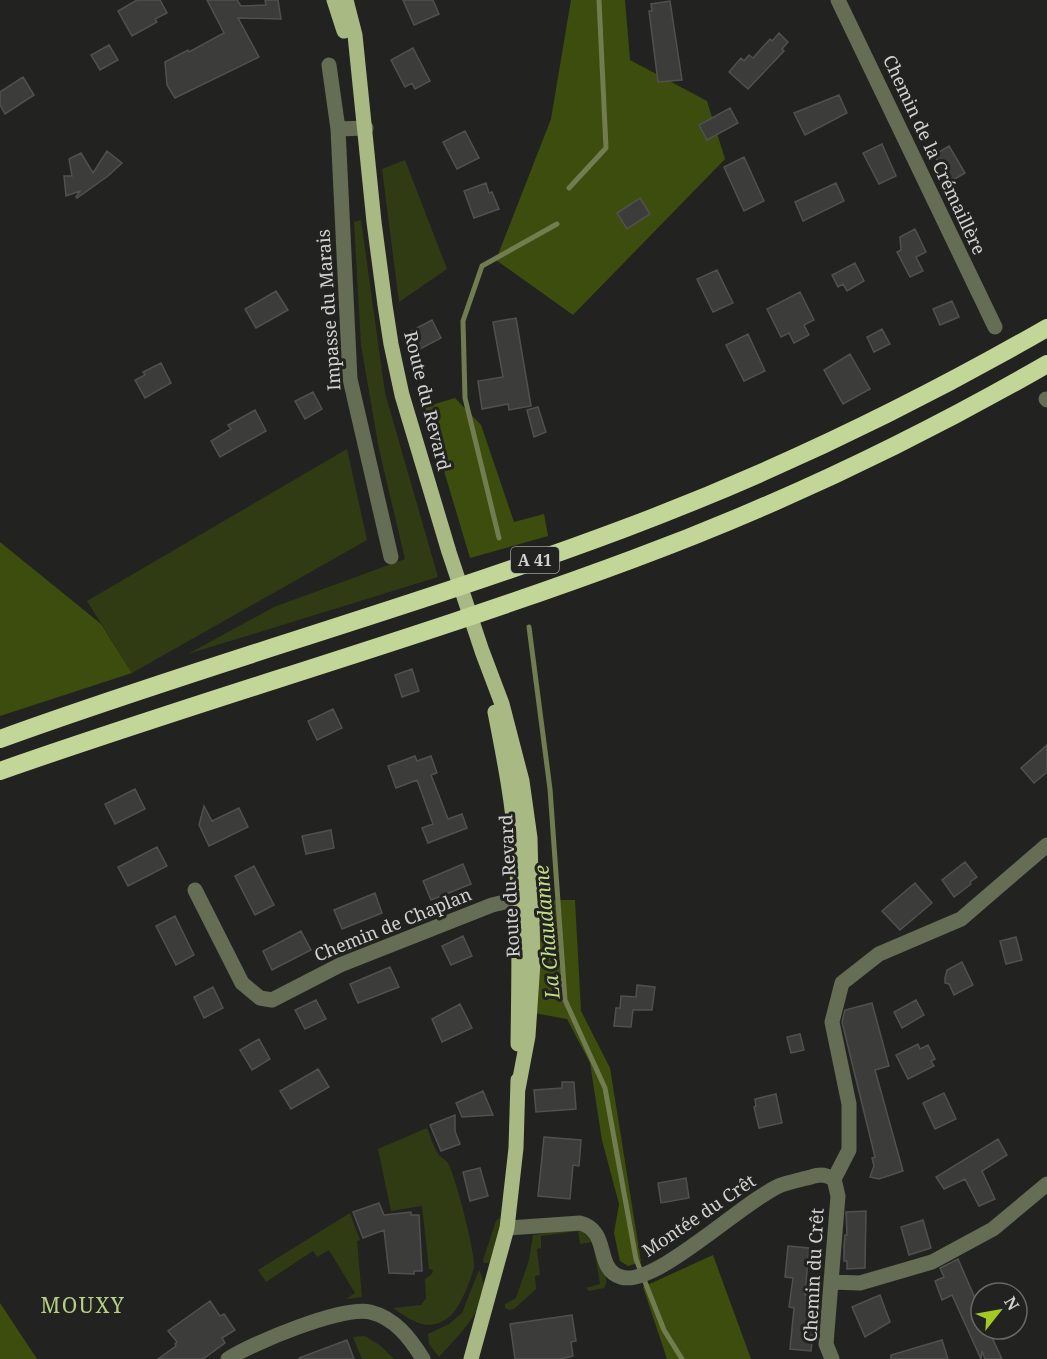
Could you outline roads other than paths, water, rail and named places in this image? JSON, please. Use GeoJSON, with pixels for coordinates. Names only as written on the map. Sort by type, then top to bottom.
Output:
{"type":"FeatureCollection","features":[{"type":"Feature","properties":{"kind":"highway","name":"A 41"},"geometry":{"type":"LineString","coordinates":[[0,739],[130,693],[553,554],[702,498],[861,427],[928,394],[1047,328]]}},
{"type":"Feature","properties":{"kind":"highway","name":"A 41"},"geometry":{"type":"LineString","coordinates":[[0,771],[561,585],[635,558],[787,497],[862,462],[936,425],[1047,364]]}},
{"type":"Feature","properties":{"kind":"main road","name":"Route du Revard"},"geometry":{"type":"LineString","coordinates":[[334,0],[361,82]]}},
{"type":"Feature","properties":{"kind":"main road","name":"Route du Revard"},"geometry":{"type":"LineString","coordinates":[[346,0],[355,35],[374,222],[390,344],[402,395],[449,552],[482,651],[503,753],[525,899],[516,1148],[507,1228],[471,1359]]}},
{"type":"Feature","properties":{"kind":"street","name":"Chemin de la Crémaillère"},"geometry":{"type":"LineString","coordinates":[[838,0],[994,327]]}},
{"type":"Feature","properties":{"kind":"street","name":"Impasse du Marais"},"geometry":{"type":"LineString","coordinates":[[329,65],[338,129],[350,379],[391,557]]}},
{"type":"Feature","properties":{"kind":"street"},"geometry":{"type":"LineString","coordinates":[[338,129],[366,128]]}},
{"type":"Feature","properties":{"kind":"street"},"geometry":{"type":"LineString","coordinates":[[834,1179],[849,1150],[849,1104],[832,1022],[842,983],[879,954],[961,919],[1047,846]]}},
{"type":"Feature","properties":{"kind":"street","name":"Chemin de Chaplan"},"geometry":{"type":"LineString","coordinates":[[195,890],[242,983],[260,998],[272,1000],[340,965],[492,905],[525,899]]}},
{"type":"Feature","properties":{"kind":"street","name":"Montée du Crêt"},"geometry":{"type":"LineString","coordinates":[[507,1228],[580,1223],[591,1226],[597,1234],[606,1265],[612,1272],[622,1278],[644,1275],[669,1263],[724,1222],[780,1186],[821,1174],[834,1179]]}},
{"type":"Feature","properties":{"kind":"street","name":"Chemin du Crêt"},"geometry":{"type":"LineString","coordinates":[[832,1359],[826,1344],[838,1196],[834,1179]]}},
{"type":"Feature","properties":{"kind":"street"},"geometry":{"type":"LineString","coordinates":[[831,1282],[860,1283],[932,1262],[993,1229],[1047,1184]]}},
{"type":"Feature","properties":{"kind":"street"},"geometry":{"type":"LineString","coordinates":[[228,1359],[241,1350],[302,1326],[355,1311],[368,1312],[389,1320],[402,1330],[423,1359]]}},
{"type":"Feature","properties":{"kind":"waterway","name":"La Chaudanne"},"geometry":{"type":"LineString","coordinates":[[569,188],[606,148],[599,0]]}},
{"type":"Feature","properties":{"kind":"waterway"},"geometry":{"type":"LineString","coordinates":[[499,538],[465,398],[463,321],[482,266],[557,224]]}},
{"type":"Feature","properties":{"kind":"waterway","name":"La Chaudanne"},"geometry":{"type":"LineString","coordinates":[[529,627],[550,789],[565,1000],[605,1088],[636,1259],[664,1330],[682,1359]]}},
{"type":"Feature","properties":{"kind":"district","name":"MOUXY"},"geometry":{"type":"Point","coordinates":[83,1306]}}]}
